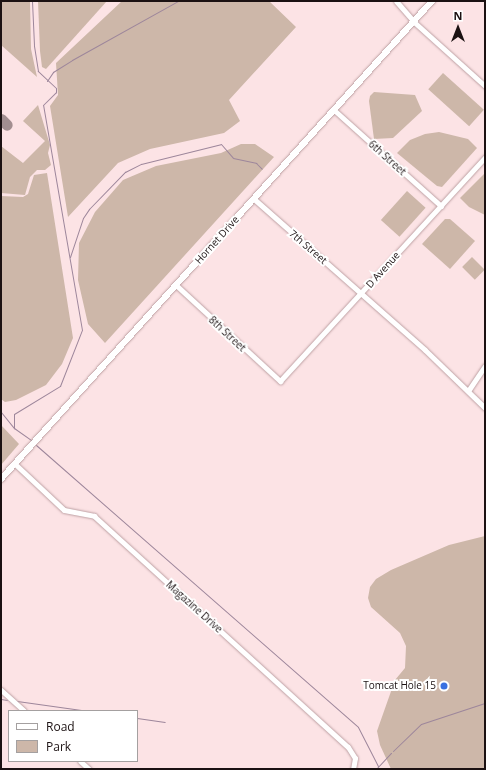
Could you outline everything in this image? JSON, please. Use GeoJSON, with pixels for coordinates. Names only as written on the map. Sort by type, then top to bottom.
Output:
{"type":"FeatureCollection","features":[{"type":"Feature","properties":{"kind":"main road","name":"Hornet Drive"},"geometry":{"type":"LineString","coordinates":[[1,479],[432,1]]}},
{"type":"Feature","properties":{"kind":"street"},"geometry":{"type":"LineString","coordinates":[[396,1],[414,22],[485,86]]}},
{"type":"Feature","properties":{"kind":"street","name":"6th Street"},"geometry":{"type":"LineString","coordinates":[[334,110],[441,206]]}},
{"type":"Feature","properties":{"kind":"street","name":"D Avenue"},"geometry":{"type":"LineString","coordinates":[[280,381],[362,294],[485,157]]}},
{"type":"Feature","properties":{"kind":"street","name":"7th Street"},"geometry":{"type":"LineString","coordinates":[[254,200],[362,294],[485,408]]}},
{"type":"Feature","properties":{"kind":"street","name":"8th Street"},"geometry":{"type":"LineString","coordinates":[[176,285],[280,381]]}},
{"type":"Feature","properties":{"kind":"street"},"geometry":{"type":"LineString","coordinates":[[468,391],[485,366]]}},
{"type":"Feature","properties":{"kind":"street","name":"Magazine Drive"},"geometry":{"type":"LineString","coordinates":[[15,464],[64,510],[94,516],[348,747],[355,758],[352,769]]}},
{"type":"Feature","properties":{"kind":"street"},"geometry":{"type":"LineString","coordinates":[[1,690],[23,710]]}},
{"type":"Feature","properties":{"kind":"street"},"geometry":{"type":"LineString","coordinates":[[81,762],[89,769]]}},
{"type":"Feature","properties":{"kind":"green space"},"geometry":{"type":"Polygon","coordinates":[[[1,1],[30,1],[31,49],[37,77],[1,45],[1,1]]]}},
{"type":"Feature","properties":{"kind":"green space"},"geometry":{"type":"Polygon","coordinates":[[[38,1],[107,1],[46,69],[42,67],[40,51],[38,1]]]}},
{"type":"Feature","properties":{"kind":"green space"},"geometry":{"type":"Polygon","coordinates":[[[122,1],[269,1],[296,27],[229,100],[240,121],[224,133],[150,149],[118,163],[68,217],[50,106],[58,95],[56,63],[122,1]]]}},
{"type":"Feature","properties":{"kind":"green space"},"geometry":{"type":"Polygon","coordinates":[[[443,73],[484,110],[469,126],[428,89],[443,73]]]}},
{"type":"Feature","properties":{"kind":"green space"},"geometry":{"type":"Polygon","coordinates":[[[374,92],[415,95],[422,111],[393,138],[374,139],[369,101],[370,96],[374,92]]]}},
{"type":"Feature","properties":{"kind":"green space"},"geometry":{"type":"Polygon","coordinates":[[[38,105],[50,145],[48,153],[51,165],[45,170],[37,170],[30,177],[25,195],[1,193],[1,146],[23,163],[45,141],[23,121],[38,105]]]}},
{"type":"Feature","properties":{"kind":"green space"},"geometry":{"type":"Polygon","coordinates":[[[439,132],[468,139],[477,148],[442,187],[437,186],[397,153],[410,140],[425,134],[439,132]]]}},
{"type":"Feature","properties":{"kind":"green space"},"geometry":{"type":"Polygon","coordinates":[[[241,144],[255,144],[274,157],[105,343],[88,324],[78,280],[79,243],[95,212],[123,180],[156,166],[221,153],[241,144]]]}},
{"type":"Feature","properties":{"kind":"green space"},"geometry":{"type":"Polygon","coordinates":[[[47,173],[73,338],[62,364],[46,385],[16,400],[5,402],[1,399],[1,196],[23,197],[28,194],[34,175],[47,173]]]}},
{"type":"Feature","properties":{"kind":"green space"},"geometry":{"type":"Polygon","coordinates":[[[485,173],[485,215],[469,207],[460,198],[485,173]]]}},
{"type":"Feature","properties":{"kind":"green space"},"geometry":{"type":"Polygon","coordinates":[[[407,191],[426,208],[399,237],[381,220],[407,191]]]}},
{"type":"Feature","properties":{"kind":"green space"},"geometry":{"type":"Polygon","coordinates":[[[445,219],[450,219],[475,241],[450,269],[422,244],[445,219]]]}},
{"type":"Feature","properties":{"kind":"green space"},"geometry":{"type":"Polygon","coordinates":[[[472,257],[485,270],[475,280],[462,267],[472,257]]]}},
{"type":"Feature","properties":{"kind":"green space"},"geometry":{"type":"Polygon","coordinates":[[[1,425],[19,444],[1,465],[1,425]]]}},
{"type":"Feature","properties":{"kind":"green space"},"geometry":{"type":"Polygon","coordinates":[[[485,536],[485,769],[391,769],[380,745],[377,731],[395,680],[405,668],[406,646],[400,633],[371,607],[368,598],[370,587],[376,579],[391,570],[449,545],[485,536]]]}},
{"type":"Feature","properties":{"kind":"waterway"},"geometry":{"type":"LineString","coordinates":[[14,428],[14,414],[60,386],[82,330],[43,105],[56,92],[56,88],[38,71],[34,45],[32,1]]}},
{"type":"Feature","properties":{"kind":"waterway"},"geometry":{"type":"LineString","coordinates":[[47,81],[53,72],[72,60],[178,1]]}},
{"type":"Feature","properties":{"kind":"waterway"},"geometry":{"type":"LineString","coordinates":[[70,257],[83,218],[89,209],[125,172],[141,164],[221,144],[233,158],[256,163],[262,169]]}},
{"type":"Feature","properties":{"kind":"waterway"},"geometry":{"type":"LineString","coordinates":[[1,412],[14,428],[31,440]]}},
{"type":"Feature","properties":{"kind":"waterway"},"geometry":{"type":"LineString","coordinates":[[36,445],[358,727],[378,766]]}},
{"type":"Feature","properties":{"kind":"waterway"},"geometry":{"type":"LineString","coordinates":[[1,699],[7,700]]}},
{"type":"Feature","properties":{"kind":"waterway"},"geometry":{"type":"LineString","coordinates":[[17,701],[81,710]]}},
{"type":"Feature","properties":{"kind":"waterway"},"geometry":{"type":"LineString","coordinates":[[393,751],[421,724],[485,703]]}},
{"type":"Feature","properties":{"kind":"waterway"},"geometry":{"type":"LineString","coordinates":[[138,718],[165,722]]}},
{"type":"Feature","properties":{"kind":"waterway"},"geometry":{"type":"LineString","coordinates":[[376,769],[391,753]]}},
{"type":"Feature","properties":{"kind":"taxiway"},"geometry":{"type":"LineString","coordinates":[[1,119],[7,125]]}},
{"type":"Feature","properties":{"kind":"place","name":"Tomcat Hole 15"},"geometry":{"type":"Point","coordinates":[444,686]}}]}
